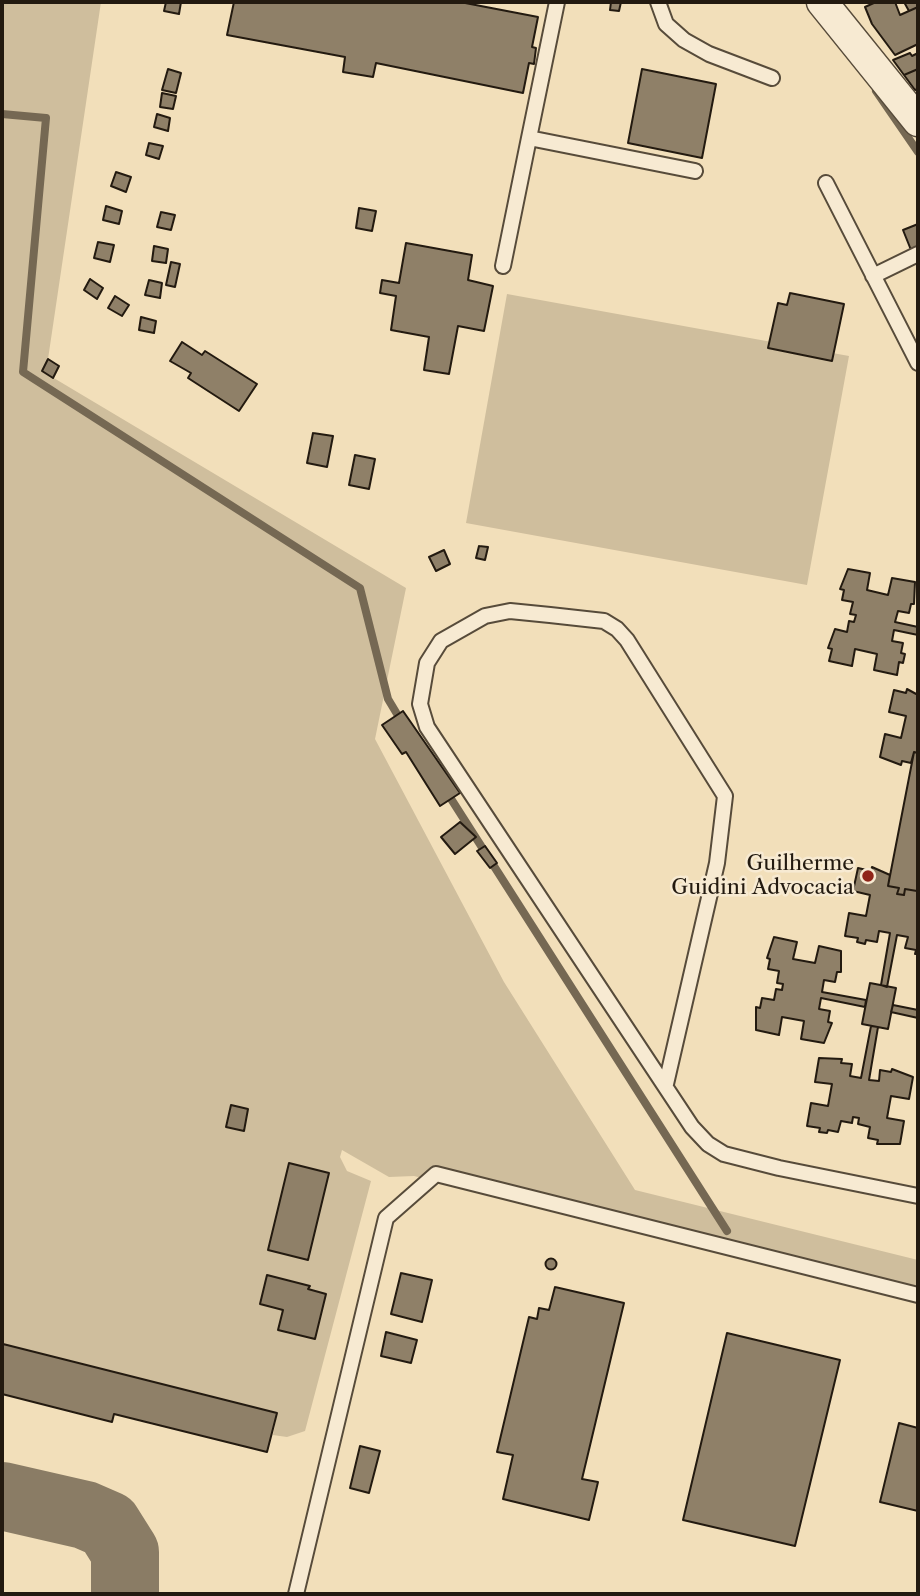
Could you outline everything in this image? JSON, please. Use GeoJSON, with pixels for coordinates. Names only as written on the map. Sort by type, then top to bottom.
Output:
{"type":"FeatureCollection","features":[{"type":"Feature","properties":{"kind":"street"},"geometry":{"type":"LineString","coordinates":[[822,2],[918,121]]}},
{"type":"Feature","properties":{"kind":"lane"},"geometry":{"type":"LineString","coordinates":[[503,266],[556,2]]}},
{"type":"Feature","properties":{"kind":"lane"},"geometry":{"type":"LineString","coordinates":[[659,2],[666,24],[684,40],[709,54],[772,78]]}},
{"type":"Feature","properties":{"kind":"lane"},"geometry":{"type":"LineString","coordinates":[[529,138],[695,171]]}},
{"type":"Feature","properties":{"kind":"lane"},"geometry":{"type":"LineString","coordinates":[[826,183],[918,363]]}},
{"type":"Feature","properties":{"kind":"lane"},"geometry":{"type":"LineString","coordinates":[[873,275],[918,254]]}},
{"type":"Feature","properties":{"kind":"lane"},"geometry":{"type":"LineString","coordinates":[[666,1084],[717,863],[725,796],[634,651],[617,629],[604,621],[510,611],[485,616],[441,641],[427,663],[420,704],[428,727],[692,1127],[708,1144],[724,1154],[918,1196]]}},
{"type":"Feature","properties":{"kind":"lane"},"geometry":{"type":"LineString","coordinates":[[296,1594],[386,1218],[436,1174],[918,1295]]}},
{"type":"Feature","properties":{"kind":"shaded area"},"geometry":{"type":"Polygon","coordinates":[[[2,2],[101,2],[48,359],[42,371],[406,588],[375,739],[504,982],[635,1190],[918,1260],[918,1295],[810,1272],[414,1176],[389,1177],[342,1150],[340,1157],[347,1171],[371,1181],[305,1431],[287,1437],[273,1435],[277,1414],[6,1349],[2,1366],[2,2]]]}},
{"type":"Feature","properties":{"kind":"shaded area"},"geometry":{"type":"Polygon","coordinates":[[[507,294],[849,356],[807,585],[466,523],[507,294]]]}},
{"type":"Feature","properties":{"kind":"building"},"geometry":{"type":"Polygon","coordinates":[[[166,2],[181,2],[179,14],[164,11],[166,2]]]}},
{"type":"Feature","properties":{"kind":"building"},"geometry":{"type":"Polygon","coordinates":[[[234,2],[460,2],[538,17],[532,47],[536,48],[534,64],[529,63],[523,93],[376,63],[373,77],[343,72],[345,57],[227,35],[234,2]]]}},
{"type":"Feature","properties":{"kind":"building"},"geometry":{"type":"Polygon","coordinates":[[[611,2],[621,2],[619,11],[610,10],[611,2]]]}},
{"type":"Feature","properties":{"kind":"building"},"geometry":{"type":"Polygon","coordinates":[[[876,2],[895,2],[900,15],[918,7],[918,44],[895,55],[872,24],[865,7],[876,2]]]}},
{"type":"Feature","properties":{"kind":"building"},"geometry":{"type":"Polygon","coordinates":[[[904,2],[918,2],[918,7],[909,11],[904,2]]]}},
{"type":"Feature","properties":{"kind":"building"},"geometry":{"type":"Polygon","coordinates":[[[910,53],[912,56],[918,53],[918,69],[904,75],[893,60],[910,53]]]}},
{"type":"Feature","properties":{"kind":"building"},"geometry":{"type":"Polygon","coordinates":[[[168,69],[181,73],[176,93],[162,90],[168,69]]]}},
{"type":"Feature","properties":{"kind":"building"},"geometry":{"type":"Polygon","coordinates":[[[642,69],[716,84],[702,158],[628,143],[642,69]]]}},
{"type":"Feature","properties":{"kind":"building"},"geometry":{"type":"Polygon","coordinates":[[[918,69],[918,89],[915,90],[904,75],[918,69]]]}},
{"type":"Feature","properties":{"kind":"building"},"geometry":{"type":"Polygon","coordinates":[[[162,93],[176,96],[173,109],[160,107],[162,93]]]}},
{"type":"Feature","properties":{"kind":"building"},"geometry":{"type":"Polygon","coordinates":[[[157,114],[170,118],[168,131],[154,127],[157,114]]]}},
{"type":"Feature","properties":{"kind":"building"},"geometry":{"type":"Polygon","coordinates":[[[149,143],[163,146],[159,159],[146,155],[149,143]]]}},
{"type":"Feature","properties":{"kind":"building"},"geometry":{"type":"Polygon","coordinates":[[[116,172],[131,177],[126,192],[111,186],[116,172]]]}},
{"type":"Feature","properties":{"kind":"building"},"geometry":{"type":"Polygon","coordinates":[[[106,206],[122,211],[119,224],[103,220],[106,206]]]}},
{"type":"Feature","properties":{"kind":"building"},"geometry":{"type":"Polygon","coordinates":[[[359,208],[376,211],[372,231],[356,228],[359,208]]]}},
{"type":"Feature","properties":{"kind":"building"},"geometry":{"type":"Polygon","coordinates":[[[161,212],[175,215],[171,230],[157,227],[161,212]]]}},
{"type":"Feature","properties":{"kind":"building"},"geometry":{"type":"Polygon","coordinates":[[[918,224],[918,247],[911,250],[903,230],[918,224]]]}},
{"type":"Feature","properties":{"kind":"building"},"geometry":{"type":"Polygon","coordinates":[[[98,242],[114,245],[110,262],[94,258],[98,242]]]}},
{"type":"Feature","properties":{"kind":"building"},"geometry":{"type":"Polygon","coordinates":[[[406,243],[472,255],[468,280],[493,286],[484,331],[458,326],[449,374],[424,370],[429,337],[391,330],[396,296],[380,293],[382,280],[399,283],[406,243]]]}},
{"type":"Feature","properties":{"kind":"building"},"geometry":{"type":"Polygon","coordinates":[[[154,246],[168,249],[166,263],[152,261],[154,246]]]}},
{"type":"Feature","properties":{"kind":"building"},"geometry":{"type":"Polygon","coordinates":[[[171,262],[180,264],[175,287],[166,285],[171,262]]]}},
{"type":"Feature","properties":{"kind":"building"},"geometry":{"type":"Polygon","coordinates":[[[90,279],[103,288],[97,299],[84,290],[90,279]]]}},
{"type":"Feature","properties":{"kind":"building"},"geometry":{"type":"Polygon","coordinates":[[[149,280],[162,283],[160,298],[145,295],[149,280]]]}},
{"type":"Feature","properties":{"kind":"building"},"geometry":{"type":"Polygon","coordinates":[[[790,293],[844,304],[832,361],[768,348],[778,303],[787,305],[790,293]]]}},
{"type":"Feature","properties":{"kind":"building"},"geometry":{"type":"Polygon","coordinates":[[[115,296],[129,305],[122,316],[108,308],[115,296]]]}},
{"type":"Feature","properties":{"kind":"building"},"geometry":{"type":"Polygon","coordinates":[[[141,317],[156,321],[154,333],[139,330],[141,317]]]}},
{"type":"Feature","properties":{"kind":"building"},"geometry":{"type":"Polygon","coordinates":[[[182,342],[202,355],[205,351],[257,384],[239,411],[188,378],[191,373],[170,361],[182,342]]]}},
{"type":"Feature","properties":{"kind":"building"},"geometry":{"type":"Polygon","coordinates":[[[48,359],[59,366],[53,378],[42,371],[48,359]]]}},
{"type":"Feature","properties":{"kind":"building"},"geometry":{"type":"Polygon","coordinates":[[[313,433],[333,436],[327,467],[307,463],[313,433]]]}},
{"type":"Feature","properties":{"kind":"building"},"geometry":{"type":"Polygon","coordinates":[[[355,455],[375,459],[369,489],[349,485],[355,455]]]}},
{"type":"Feature","properties":{"kind":"building"},"geometry":{"type":"Polygon","coordinates":[[[479,546],[488,547],[485,560],[476,558],[479,546]]]}},
{"type":"Feature","properties":{"kind":"building"},"geometry":{"type":"Polygon","coordinates":[[[444,550],[450,564],[436,571],[429,557],[444,550]]]}},
{"type":"Feature","properties":{"kind":"building"},"geometry":{"type":"Polygon","coordinates":[[[848,569],[870,573],[867,590],[888,595],[892,578],[915,582],[914,604],[911,604],[909,613],[898,611],[895,622],[918,627],[918,635],[894,630],[892,641],[903,643],[901,653],[905,654],[903,663],[899,662],[897,675],[874,670],[877,654],[855,649],[852,666],[829,661],[832,649],[828,648],[835,629],[847,632],[849,621],[854,622],[856,615],[850,614],[853,602],[842,600],[844,590],[840,589],[848,569]]]}},
{"type":"Feature","properties":{"kind":"building"},"geometry":{"type":"Polygon","coordinates":[[[907,689],[918,695],[918,753],[914,752],[911,763],[902,761],[901,765],[880,757],[885,734],[901,738],[906,716],[889,712],[894,690],[906,693],[907,689]]]}},
{"type":"Feature","properties":{"kind":"building"},"geometry":{"type":"Polygon","coordinates":[[[403,711],[460,793],[440,806],[406,752],[402,754],[382,725],[403,711]]]}},
{"type":"Feature","properties":{"kind":"building"},"geometry":{"type":"Polygon","coordinates":[[[914,752],[918,753],[918,883],[917,891],[905,889],[904,895],[897,894],[899,888],[888,886],[914,752]]]}},
{"type":"Feature","properties":{"kind":"building"},"geometry":{"type":"Polygon","coordinates":[[[460,822],[476,837],[455,854],[441,837],[460,822]]]}},
{"type":"Feature","properties":{"kind":"building"},"geometry":{"type":"Polygon","coordinates":[[[485,846],[497,863],[490,868],[477,851],[485,846]]]}},
{"type":"Feature","properties":{"kind":"building"},"geometry":{"type":"Polygon","coordinates":[[[872,867],[890,875],[888,886],[899,888],[897,894],[904,895],[905,889],[917,891],[918,883],[918,954],[915,954],[916,950],[905,948],[908,937],[897,935],[887,987],[881,985],[890,933],[879,931],[877,942],[866,940],[865,944],[857,942],[858,938],[845,936],[849,913],[866,916],[870,895],[853,891],[858,868],[871,871],[872,867]]]}},
{"type":"Feature","properties":{"kind":"building"},"geometry":{"type":"Polygon","coordinates":[[[774,937],[797,942],[793,959],[815,963],[819,946],[841,951],[841,972],[837,972],[835,982],[824,980],[822,992],[866,1000],[865,1007],[821,998],[819,1009],[830,1011],[828,1022],[832,1023],[824,1043],[801,1039],[804,1021],[782,1017],[779,1035],[756,1030],[756,1007],[760,1008],[762,998],[774,1000],[776,989],[782,990],[783,984],[777,983],[779,971],[768,969],[770,959],[767,958],[774,937]]]}},
{"type":"Feature","properties":{"kind":"building"},"geometry":{"type":"Polygon","coordinates":[[[870,983],[896,988],[888,1029],[862,1024],[870,983]]]}},
{"type":"Feature","properties":{"kind":"building"},"geometry":{"type":"Polygon","coordinates":[[[893,1005],[918,1010],[918,1018],[891,1012],[893,1005]]]}},
{"type":"Feature","properties":{"kind":"building"},"geometry":{"type":"Polygon","coordinates":[[[871,1026],[878,1027],[869,1080],[879,1081],[880,1070],[891,1072],[892,1069],[913,1077],[909,1099],[891,1096],[887,1118],[904,1121],[900,1144],[877,1144],[878,1140],[868,1138],[870,1127],[858,1124],[859,1118],[853,1117],[852,1123],[841,1121],[838,1132],[819,1132],[820,1128],[807,1126],[811,1103],[828,1106],[832,1084],[815,1082],[819,1058],[842,1059],[841,1063],[852,1064],[850,1076],[861,1078],[871,1026]]]}},
{"type":"Feature","properties":{"kind":"building"},"geometry":{"type":"Polygon","coordinates":[[[231,1105],[248,1109],[244,1131],[226,1127],[231,1105]]]}},
{"type":"Feature","properties":{"kind":"building"},"geometry":{"type":"Polygon","coordinates":[[[289,1163],[329,1173],[308,1260],[268,1250],[289,1163]]]}},
{"type":"Feature","properties":{"kind":"building"},"geometry":{"type":"Polygon","coordinates":[[[551,1258],[557,1264],[551,1270],[545,1264],[551,1258]]]}},
{"type":"Feature","properties":{"kind":"building"},"geometry":{"type":"Polygon","coordinates":[[[401,1273],[432,1280],[422,1322],[391,1314],[401,1273]]]}},
{"type":"Feature","properties":{"kind":"building"},"geometry":{"type":"Polygon","coordinates":[[[267,1275],[310,1286],[308,1289],[326,1294],[315,1339],[278,1330],[283,1310],[260,1304],[267,1275]]]}},
{"type":"Feature","properties":{"kind":"building"},"geometry":{"type":"Polygon","coordinates":[[[555,1287],[624,1303],[582,1479],[598,1482],[589,1520],[503,1499],[513,1455],[497,1452],[529,1317],[537,1319],[539,1308],[549,1310],[555,1287]]]}},
{"type":"Feature","properties":{"kind":"building"},"geometry":{"type":"Polygon","coordinates":[[[386,1332],[417,1340],[411,1363],[381,1356],[386,1332]]]}},
{"type":"Feature","properties":{"kind":"building"},"geometry":{"type":"Polygon","coordinates":[[[727,1333],[840,1360],[795,1546],[683,1520],[727,1333]]]}},
{"type":"Feature","properties":{"kind":"building"},"geometry":{"type":"Polygon","coordinates":[[[3,1344],[277,1413],[267,1452],[114,1414],[112,1422],[2,1394],[3,1344]]]}},
{"type":"Feature","properties":{"kind":"building"},"geometry":{"type":"Polygon","coordinates":[[[899,1423],[918,1428],[918,1511],[880,1502],[899,1423]]]}},
{"type":"Feature","properties":{"kind":"building"},"geometry":{"type":"Polygon","coordinates":[[[360,1446],[380,1451],[369,1493],[350,1488],[360,1446]]]}},
{"type":"Feature","properties":{"kind":"waterway"},"geometry":{"type":"LineString","coordinates":[[876,91],[918,152]]}},
{"type":"Feature","properties":{"kind":"waterway"},"geometry":{"type":"LineString","coordinates":[[2,114],[46,118],[23,372],[360,588],[388,699],[403,724]]}},
{"type":"Feature","properties":{"kind":"waterway"},"geometry":{"type":"LineString","coordinates":[[446,791],[727,1231]]}},
{"type":"Feature","properties":{"kind":"taxiway"},"geometry":{"type":"LineString","coordinates":[[2,1496],[85,1515],[108,1525],[125,1552],[125,1594]]}},
{"type":"Feature","properties":{"kind":"place","name":"Guilherme Guidini Advocacia"},"geometry":{"type":"Point","coordinates":[868,876]}}]}
